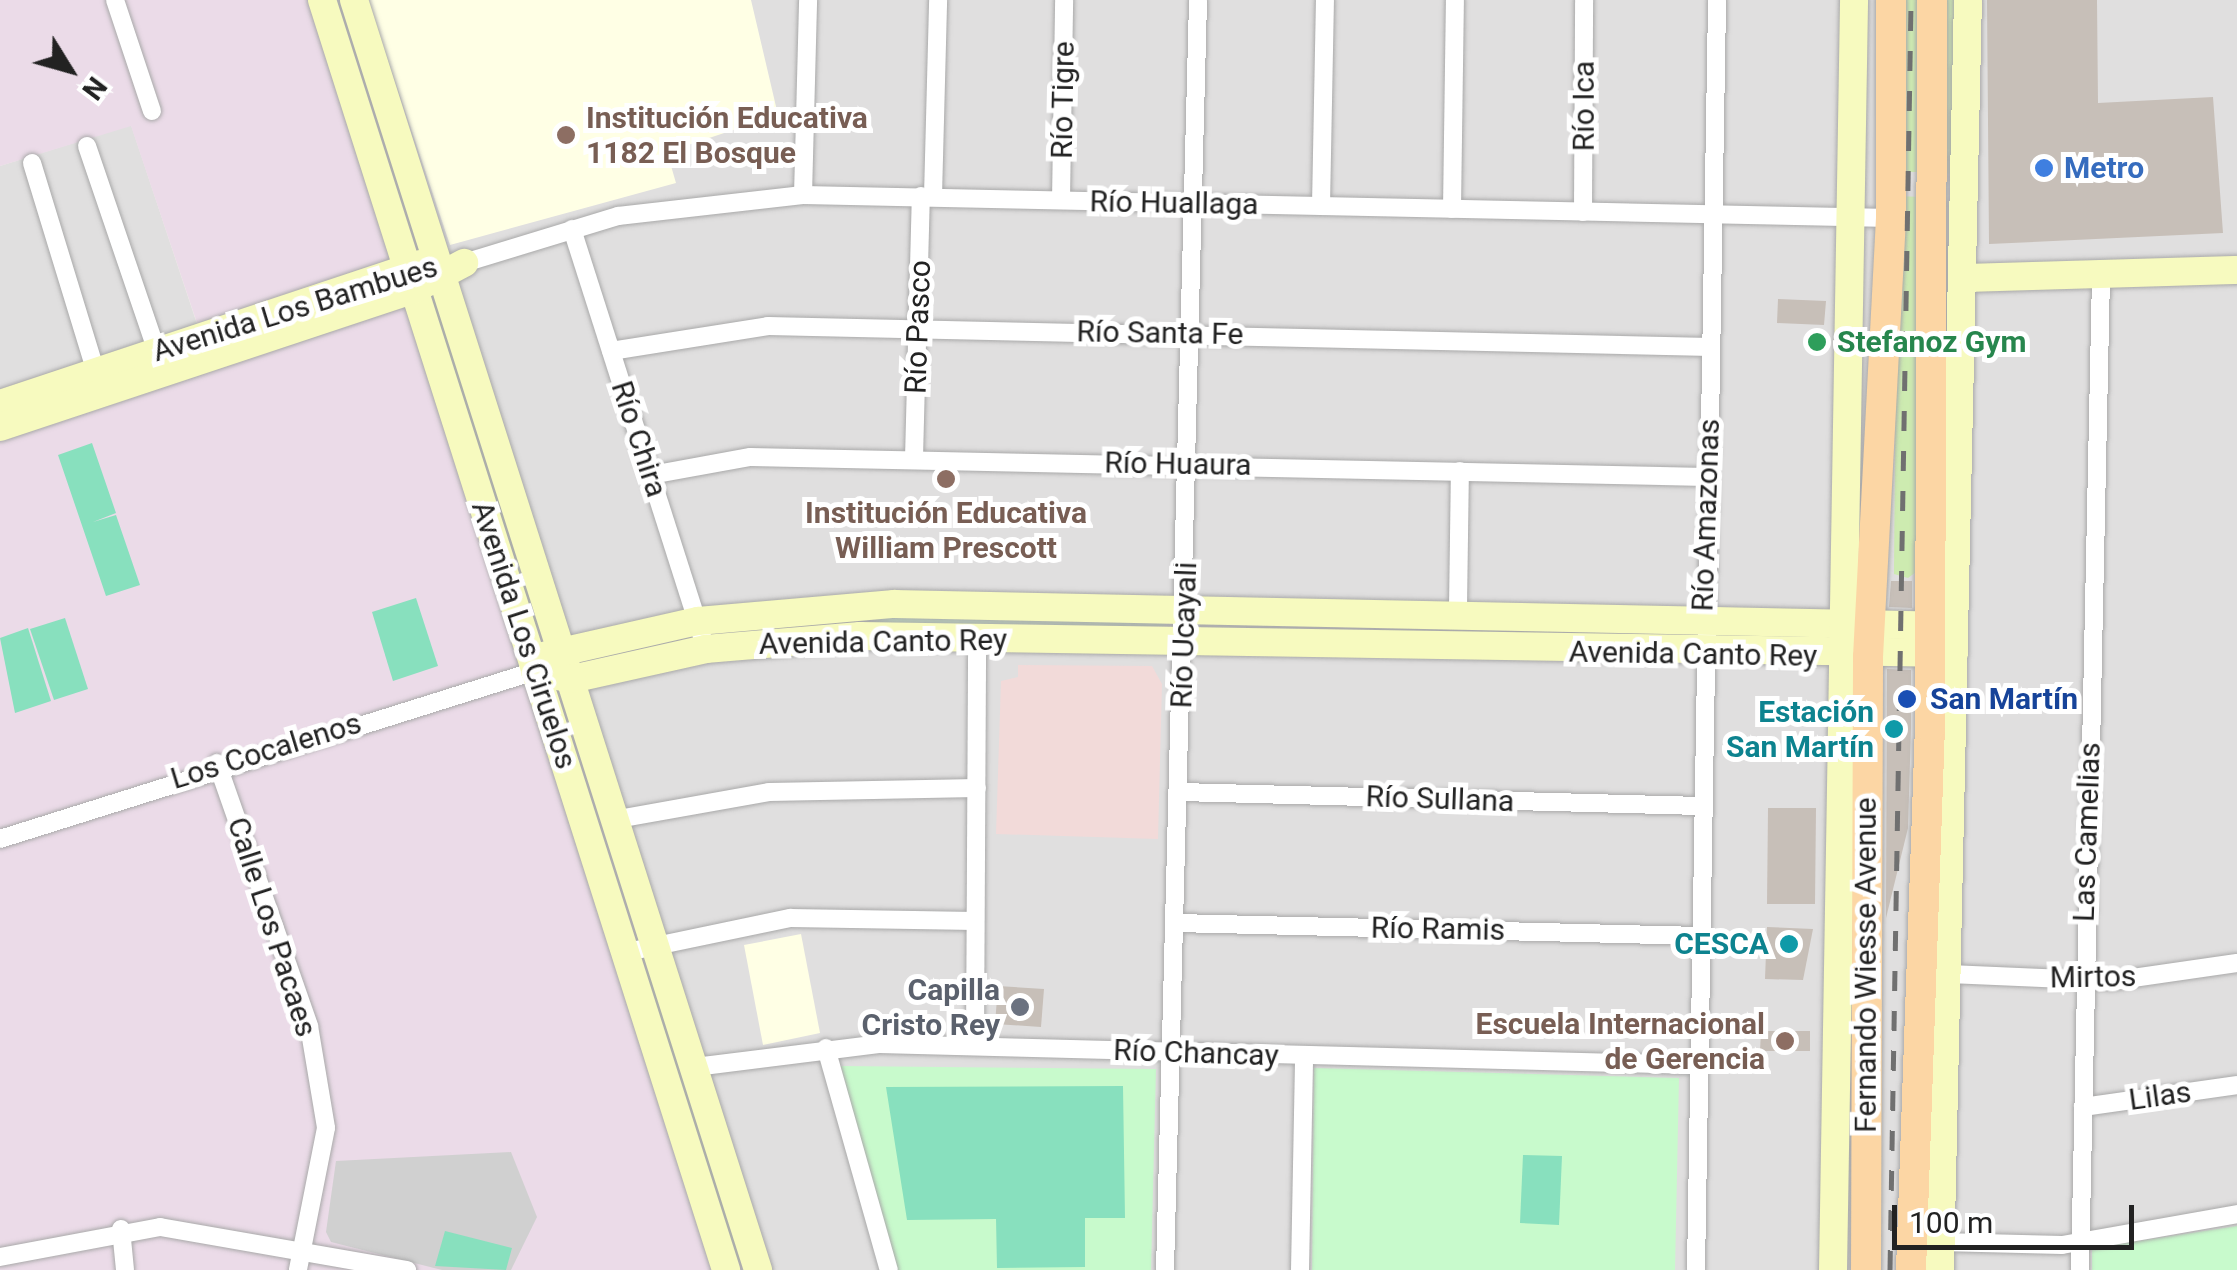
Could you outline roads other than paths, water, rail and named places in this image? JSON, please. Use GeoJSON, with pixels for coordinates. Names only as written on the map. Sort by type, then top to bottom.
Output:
{"type":"FeatureCollection","features":[{"type":"Feature","properties":{"kind":"main road","name":"Avenida Los Ciruelos"},"geometry":{"type":"LineString","coordinates":[[322,0],[726,1270]]}},
{"type":"Feature","properties":{"kind":"main road","name":"Avenida Los Ciruelos"},"geometry":{"type":"LineString","coordinates":[[354,0],[449,267],[572,679],[658,942],[758,1270]]}},
{"type":"Feature","properties":{"kind":"main road","name":"Fernando Wiesse Avenue"},"geometry":{"type":"LineString","coordinates":[[1854,0],[1852,217],[1858,622]]}},
{"type":"Feature","properties":{"kind":"main road","name":"Fernando Wiesse Avenue"},"geometry":{"type":"LineString","coordinates":[[1833,1270],[1856,657],[1891,218],[1891,0]]}},
{"type":"Feature","properties":{"kind":"main road","name":"Fernando Wiesse Avenue"},"geometry":{"type":"LineString","coordinates":[[1932,0],[1948,974],[1940,1256]]}},
{"type":"Feature","properties":{"kind":"main road","name":"Fernando Wiesse Avenue"},"geometry":{"type":"LineString","coordinates":[[1911,1270],[1962,278],[1968,0]]}},
{"type":"Feature","properties":{"kind":"main road","name":"Avenida Los Bambues"},"geometry":{"type":"LineString","coordinates":[[0,427],[157,352],[449,267]]}},
{"type":"Feature","properties":{"kind":"main road"},"geometry":{"type":"LineString","coordinates":[[1962,278],[2237,270]]}},
{"type":"Feature","properties":{"kind":"main road","name":"Avenida Los Bambues"},"geometry":{"type":"LineString","coordinates":[[0,404],[99,382],[410,279]]}},
{"type":"Feature","properties":{"kind":"main road","name":"Avenida Canto Rey"},"geometry":{"type":"LineString","coordinates":[[894,604],[1858,622],[1941,639],[1856,657],[978,638],[706,649],[572,679],[535,670],[539,656],[698,621],[894,604]]}},
{"type":"Feature","properties":{"kind":"main road","name":"Fernando Wiesse Avenue"},"geometry":{"type":"LineString","coordinates":[[1856,657],[1866,1270]]}},
{"type":"Feature","properties":{"kind":"street"},"geometry":{"type":"LineString","coordinates":[[115,0],[152,112]]}},
{"type":"Feature","properties":{"kind":"street"},"geometry":{"type":"LineString","coordinates":[[803,194],[808,0]]}},
{"type":"Feature","properties":{"kind":"street","name":"Río Pasco"},"geometry":{"type":"LineString","coordinates":[[914,458],[938,0]]}},
{"type":"Feature","properties":{"kind":"street","name":"Río Tigre"},"geometry":{"type":"LineString","coordinates":[[1061,200],[1064,0]]}},
{"type":"Feature","properties":{"kind":"street","name":"Río Ucayali"},"geometry":{"type":"LineString","coordinates":[[1165,1270],[1186,612],[1198,0]]}},
{"type":"Feature","properties":{"kind":"street"},"geometry":{"type":"LineString","coordinates":[[1321,206],[1326,0]]}},
{"type":"Feature","properties":{"kind":"street"},"geometry":{"type":"LineString","coordinates":[[1452,209],[1456,0]]}},
{"type":"Feature","properties":{"kind":"street","name":"Río Ica"},"geometry":{"type":"LineString","coordinates":[[1583,212],[1584,0]]}},
{"type":"Feature","properties":{"kind":"street","name":"Río Amazonas"},"geometry":{"type":"LineString","coordinates":[[1696,1270],[1702,622],[1715,214],[1717,0]]}},
{"type":"Feature","properties":{"kind":"street"},"geometry":{"type":"LineString","coordinates":[[87,146],[157,352]]}},
{"type":"Feature","properties":{"kind":"street"},"geometry":{"type":"LineString","coordinates":[[32,163],[99,382]]}},
{"type":"Feature","properties":{"kind":"street","name":"Río Huallaga"},"geometry":{"type":"LineString","coordinates":[[449,267],[572,229],[684,204],[803,194],[1891,218]]}},
{"type":"Feature","properties":{"kind":"street","name":"Río Chira"},"geometry":{"type":"LineString","coordinates":[[572,229],[706,649]]}},
{"type":"Feature","properties":{"kind":"street","name":"Las Camelias"},"geometry":{"type":"LineString","coordinates":[[2080,1270],[2083,980],[2101,274]]}},
{"type":"Feature","properties":{"kind":"street","name":"Río Santa Fe"},"geometry":{"type":"LineString","coordinates":[[611,351],[728,328],[918,327],[1711,347]]}},
{"type":"Feature","properties":{"kind":"street","name":"Río Huaura"},"geometry":{"type":"LineString","coordinates":[[651,475],[750,456],[1707,477]]}},
{"type":"Feature","properties":{"kind":"street"},"geometry":{"type":"LineString","coordinates":[[1458,608],[1460,471]]}},
{"type":"Feature","properties":{"kind":"street"},"geometry":{"type":"LineString","coordinates":[[975,1046],[978,638]]}},
{"type":"Feature","properties":{"kind":"street","name":"Los Cocalenos"},"geometry":{"type":"LineString","coordinates":[[2,832],[217,763],[535,670]]}},
{"type":"Feature","properties":{"kind":"street","name":"Calle Los Pacaes"},"geometry":{"type":"LineString","coordinates":[[217,763],[308,1026],[326,1128],[298,1270]]}},
{"type":"Feature","properties":{"kind":"street"},"geometry":{"type":"LineString","coordinates":[[618,819],[769,792],[976,788]]}},
{"type":"Feature","properties":{"kind":"street","name":"Río Sullana"},"geometry":{"type":"LineString","coordinates":[[1180,792],[1700,806]]}},
{"type":"Feature","properties":{"kind":"street"},"geometry":{"type":"LineString","coordinates":[[627,952],[658,942],[790,918],[976,921]]}},
{"type":"Feature","properties":{"kind":"street","name":"Río Ramis"},"geometry":{"type":"LineString","coordinates":[[1176,923],[1699,936]]}},
{"type":"Feature","properties":{"kind":"street","name":"Mirtos"},"geometry":{"type":"LineString","coordinates":[[1948,974],[2083,980],[2237,963]]}},
{"type":"Feature","properties":{"kind":"street","name":"Río Chancay"},"geometry":{"type":"LineString","coordinates":[[695,1067],[826,1048],[975,1046],[1698,1066]]}},
{"type":"Feature","properties":{"kind":"street"},"geometry":{"type":"LineString","coordinates":[[826,1048],[889,1270]]}},
{"type":"Feature","properties":{"kind":"street"},"geometry":{"type":"LineString","coordinates":[[1300,1270],[1304,1056]]}},
{"type":"Feature","properties":{"kind":"street","name":"Lilas"},"geometry":{"type":"LineString","coordinates":[[2083,1106],[2237,1085]]}},
{"type":"Feature","properties":{"kind":"street"},"geometry":{"type":"LineString","coordinates":[[1940,1256],[2080,1240],[2237,1214]]}},
{"type":"Feature","properties":{"kind":"street"},"geometry":{"type":"LineString","coordinates":[[121,1229],[125,1270]]}},
{"type":"Feature","properties":{"kind":"street"},"geometry":{"type":"LineString","coordinates":[[0,1257],[121,1229],[304,1245],[407,1270]]}},
{"type":"Feature","properties":{"kind":"railway"},"geometry":{"type":"LineString","coordinates":[[1890,1270],[1911,0]]}},
{"type":"Feature","properties":{"kind":"place","name":"Institución Educativa 1182 El Bosque"},"geometry":{"type":"Point","coordinates":[566,135]}},
{"type":"Feature","properties":{"kind":"place","name":"Metro"},"geometry":{"type":"Point","coordinates":[2044,168]}},
{"type":"Feature","properties":{"kind":"place","name":"Stefanoz Gym"},"geometry":{"type":"Point","coordinates":[1817,342]}},
{"type":"Feature","properties":{"kind":"place","name":"Institución Educativa William Prescott"},"geometry":{"type":"Point","coordinates":[946,479]}},
{"type":"Feature","properties":{"kind":"place","name":"San Martín"},"geometry":{"type":"Point","coordinates":[1907,699]}},
{"type":"Feature","properties":{"kind":"place","name":"Estación San Martín"},"geometry":{"type":"Point","coordinates":[1894,729]}},
{"type":"Feature","properties":{"kind":"place","name":"CESCA"},"geometry":{"type":"Point","coordinates":[1789,944]}},
{"type":"Feature","properties":{"kind":"place","name":"Capilla Cristo Rey"},"geometry":{"type":"Point","coordinates":[1020,1007]}},
{"type":"Feature","properties":{"kind":"place","name":"Escuela Internacional de Gerencia"},"geometry":{"type":"Point","coordinates":[1785,1041]}}]}
